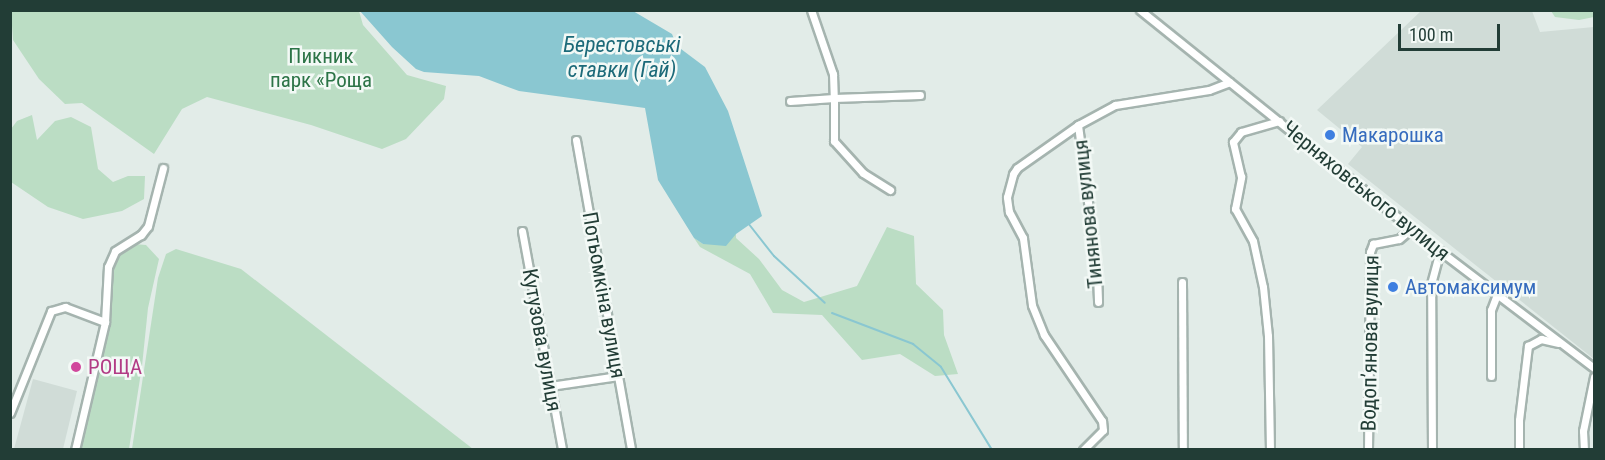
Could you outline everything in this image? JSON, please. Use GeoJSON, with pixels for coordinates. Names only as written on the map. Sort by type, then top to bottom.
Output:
{"type":"FeatureCollection","features":[{"type":"Feature","properties":{"kind":"street"},"geometry":{"type":"LineString","coordinates":[[811,10],[833,74],[834,141],[863,173],[891,190]]}},
{"type":"Feature","properties":{"kind":"street","name":"Черняховського вулиця"},"geometry":{"type":"LineString","coordinates":[[1140,10],[1412,228],[1594,368]]}},
{"type":"Feature","properties":{"kind":"street"},"geometry":{"type":"LineString","coordinates":[[1083,450],[1103,430],[1102,421],[1044,335],[1032,305],[1023,238],[1009,212],[1007,197],[1013,174],[1017,168],[1078,125],[1115,105],[1209,90],[1230,82]]}},
{"type":"Feature","properties":{"kind":"street"},"geometry":{"type":"LineString","coordinates":[[790,101],[920,95]]}},
{"type":"Feature","properties":{"kind":"street"},"geometry":{"type":"LineString","coordinates":[[1270,450],[1268,336],[1263,287],[1253,241],[1235,209],[1241,177],[1233,142],[1241,132],[1279,121]]}},
{"type":"Feature","properties":{"kind":"street","name":"Тинянова вулиця"},"geometry":{"type":"LineString","coordinates":[[1078,125],[1097,272],[1098,302]]}},
{"type":"Feature","properties":{"kind":"street","name":"Потьомкіна вулиця"},"geometry":{"type":"LineString","coordinates":[[576,140],[631,450]]}},
{"type":"Feature","properties":{"kind":"street"},"geometry":{"type":"LineString","coordinates":[[75,450],[105,322],[108,267],[115,251],[141,235],[148,226],[163,168]]}},
{"type":"Feature","properties":{"kind":"street","name":"Водоп’янова вулиця"},"geometry":{"type":"LineString","coordinates":[[1368,450],[1370,252],[1373,244],[1399,239],[1412,228]]}},
{"type":"Feature","properties":{"kind":"street","name":"Кутузова вулиця"},"geometry":{"type":"LineString","coordinates":[[522,231],[562,450]]}},
{"type":"Feature","properties":{"kind":"street"},"geometry":{"type":"LineString","coordinates":[[1432,450],[1431,284],[1440,250]]}},
{"type":"Feature","properties":{"kind":"street"},"geometry":{"type":"LineString","coordinates":[[1182,282],[1183,450]]}},
{"type":"Feature","properties":{"kind":"street"},"geometry":{"type":"LineString","coordinates":[[1491,376],[1491,310],[1497,294]]}},
{"type":"Feature","properties":{"kind":"street"},"geometry":{"type":"LineString","coordinates":[[10,413],[51,311],[65,308],[105,322]]}},
{"type":"Feature","properties":{"kind":"street"},"geometry":{"type":"LineString","coordinates":[[1519,450],[1519,420],[1528,346],[1541,339],[1562,343]]}},
{"type":"Feature","properties":{"kind":"street"},"geometry":{"type":"LineString","coordinates":[[550,386],[618,376]]}},
{"type":"Feature","properties":{"kind":"street"},"geometry":{"type":"LineString","coordinates":[[1584,450],[1583,431],[1594,378]]}},
{"type":"Feature","properties":{"kind":"shaded area"},"geometry":{"type":"Polygon","coordinates":[[[1421,11],[1532,11],[1540,32],[1594,27],[1594,359],[1348,164],[1362,147],[1317,110],[1421,11]]]}},
{"type":"Feature","properties":{"kind":"shaded area"},"geometry":{"type":"Polygon","coordinates":[[[33,379],[77,391],[63,449],[14,449],[33,379]]]}},
{"type":"Feature","properties":{"kind":"green space","name":"Пикник парк «Роща"},"geometry":{"type":"Polygon","coordinates":[[[11,11],[359,11],[363,25],[407,75],[446,86],[444,99],[406,139],[382,149],[311,125],[207,97],[182,109],[154,154],[82,103],[65,104],[39,79],[13,40],[11,11]]]}},
{"type":"Feature","properties":{"kind":"green space"},"geometry":{"type":"Polygon","coordinates":[[[1551,11],[1594,11],[1594,17],[1579,20],[1555,17],[1551,11]]]}},
{"type":"Feature","properties":{"kind":"green space"},"geometry":{"type":"Polygon","coordinates":[[[32,115],[37,140],[55,121],[71,117],[91,127],[98,169],[113,182],[128,176],[145,176],[144,199],[122,211],[83,219],[48,207],[11,182],[11,129],[17,121],[32,115]]]}},
{"type":"Feature","properties":{"kind":"green space"},"geometry":{"type":"Polygon","coordinates":[[[887,227],[914,236],[916,284],[943,310],[944,335],[958,374],[935,376],[900,354],[862,360],[822,315],[773,313],[750,274],[700,247],[694,238],[703,244],[736,234],[736,238],[759,259],[782,290],[804,302],[857,286],[887,227]]]}},
{"type":"Feature","properties":{"kind":"green space"},"geometry":{"type":"Polygon","coordinates":[[[134,244],[146,245],[159,259],[148,308],[129,449],[78,450],[109,323],[112,269],[119,254],[134,244]]]}},
{"type":"Feature","properties":{"kind":"green space"},"geometry":{"type":"Polygon","coordinates":[[[176,249],[241,269],[473,449],[132,449],[158,278],[166,254],[176,249]]]}},
{"type":"Feature","properties":{"kind":"water","name":"Берестовські ставки (Гай)"},"geometry":{"type":"Polygon","coordinates":[[[360,11],[633,11],[672,34],[677,46],[705,67],[728,111],[762,216],[736,234],[726,246],[703,244],[694,238],[658,180],[645,108],[519,91],[479,76],[424,72],[416,69],[392,47],[360,11]]]}},
{"type":"Feature","properties":{"kind":"waterway"},"geometry":{"type":"LineString","coordinates":[[748,223],[774,256],[825,303]]}},
{"type":"Feature","properties":{"kind":"waterway"},"geometry":{"type":"LineString","coordinates":[[832,313],[913,344],[941,367],[992,450]]}},
{"type":"Feature","properties":{"kind":"place","name":"Макарошка"},"geometry":{"type":"Point","coordinates":[1330,135]}},
{"type":"Feature","properties":{"kind":"place","name":"Автомаксимум"},"geometry":{"type":"Point","coordinates":[1393,287]}},
{"type":"Feature","properties":{"kind":"place","name":"РОЩА"},"geometry":{"type":"Point","coordinates":[76,367]}}]}
